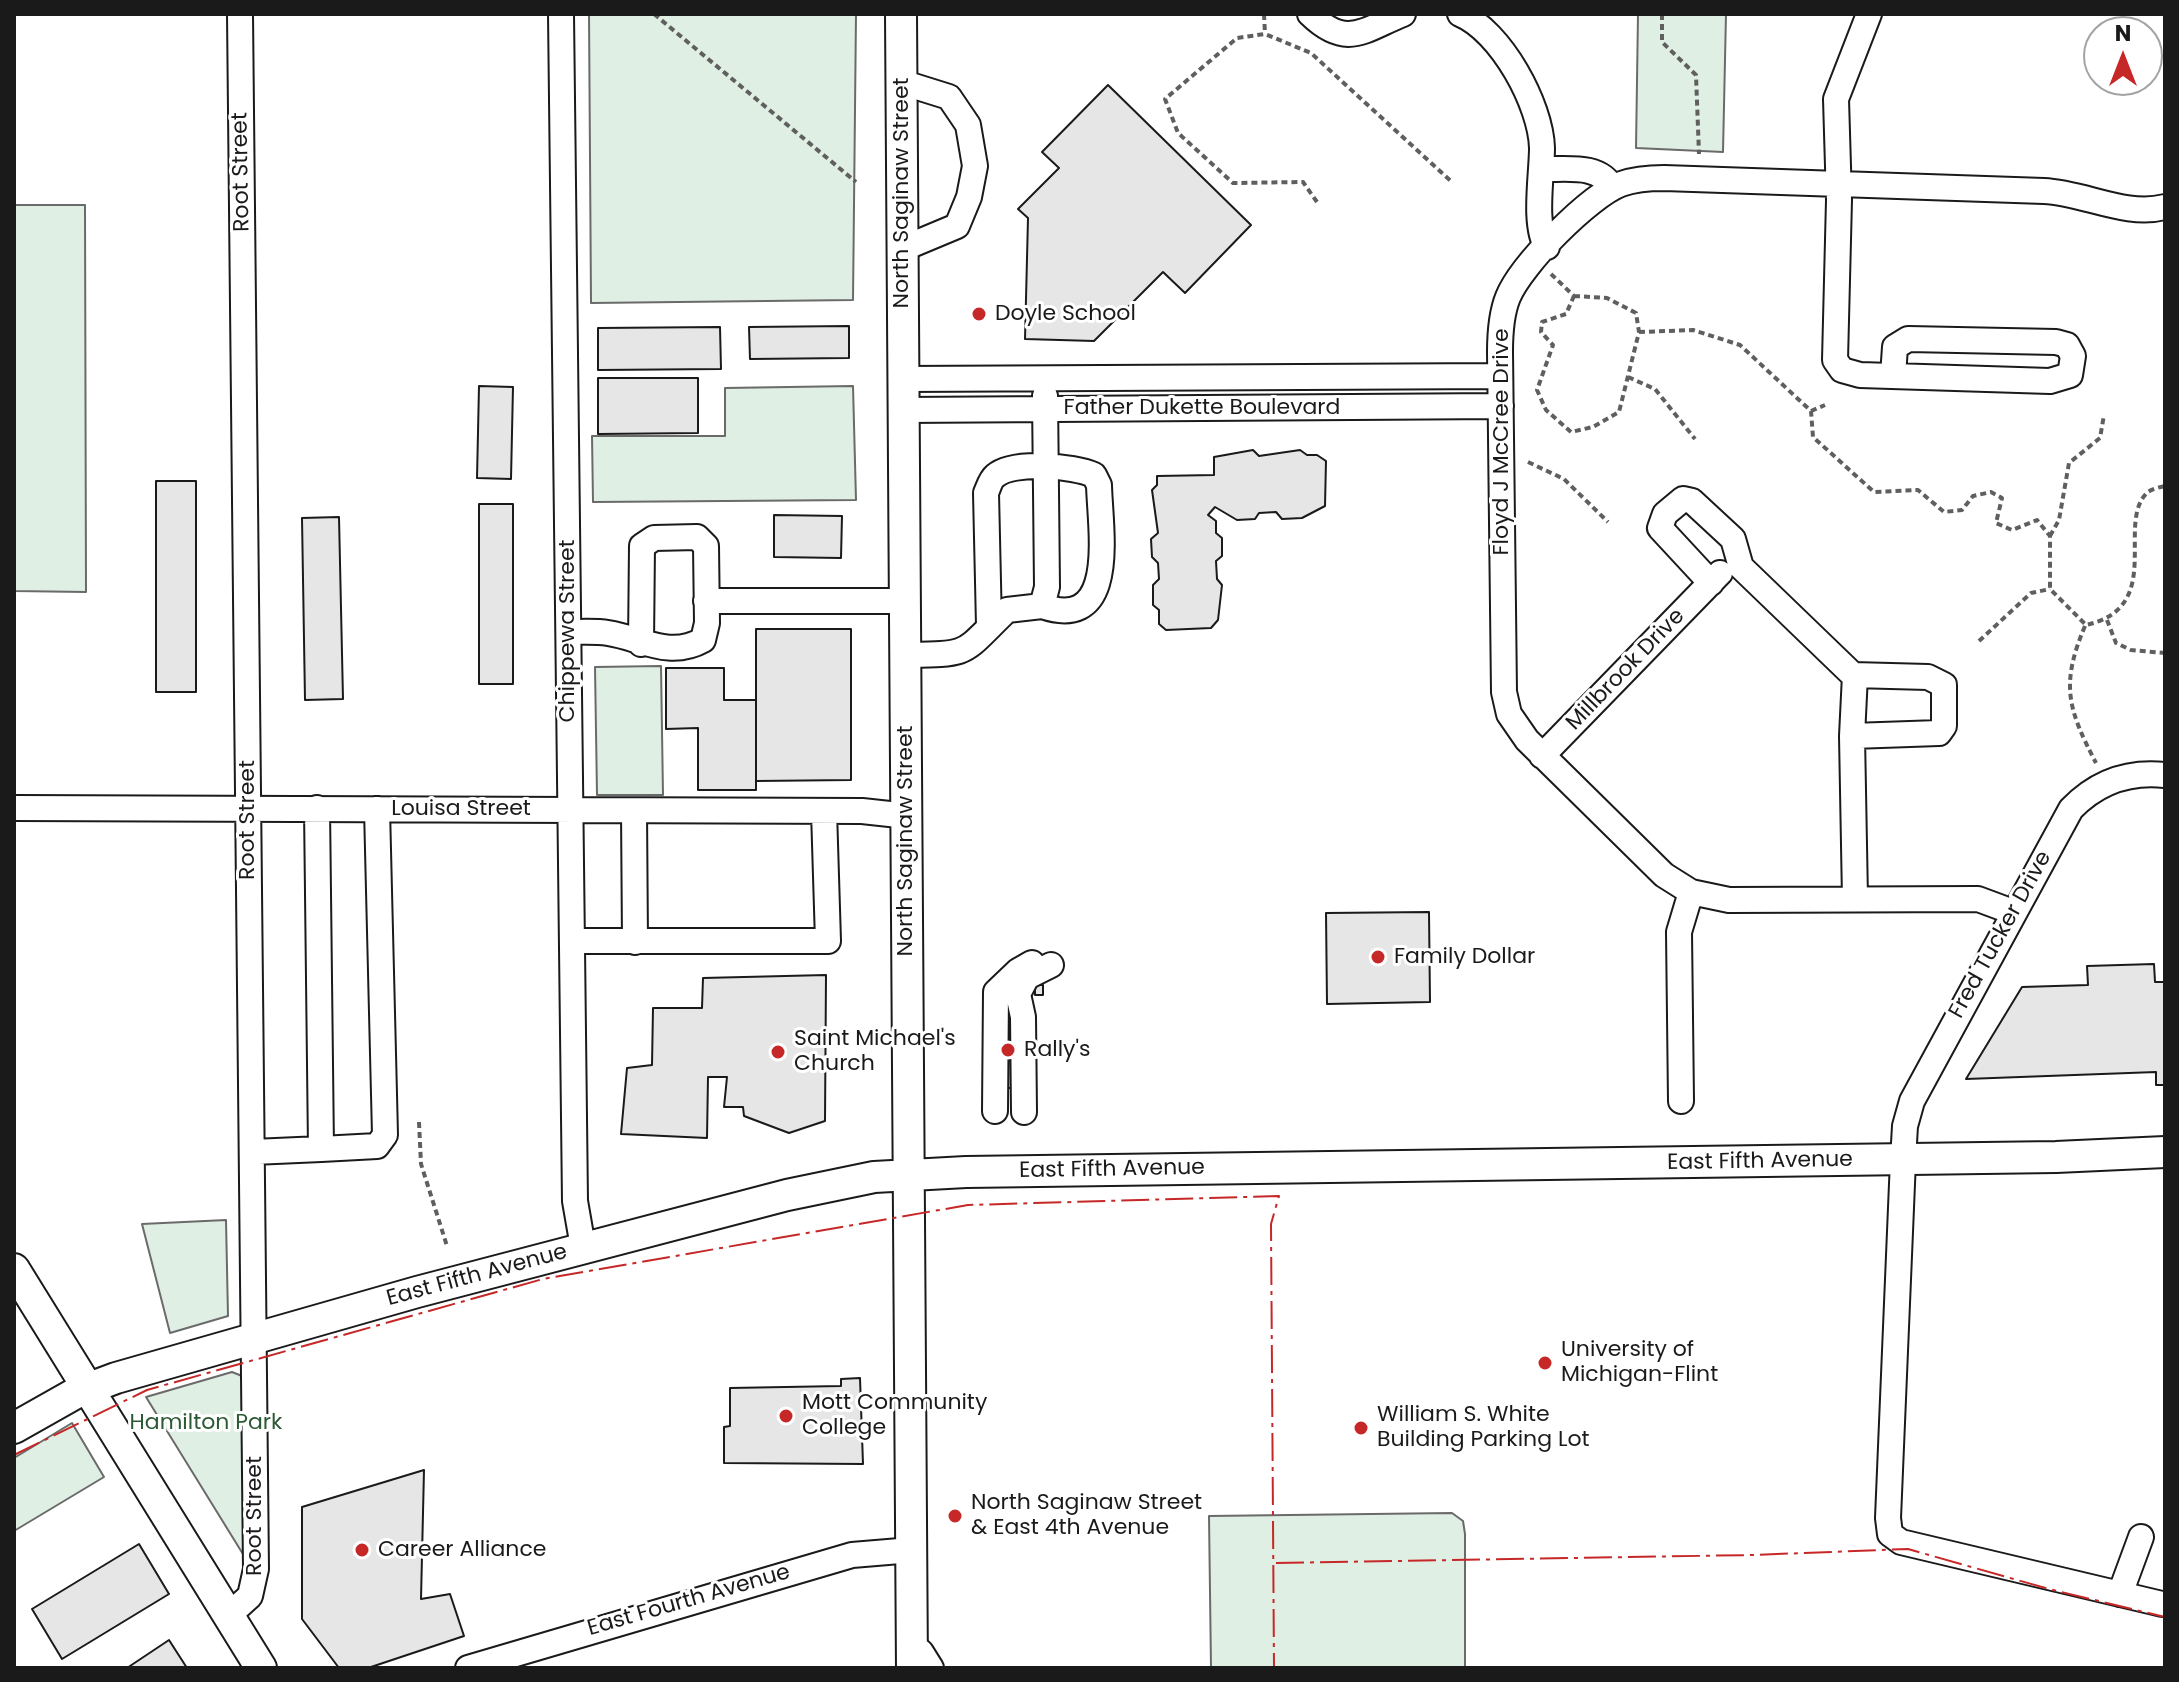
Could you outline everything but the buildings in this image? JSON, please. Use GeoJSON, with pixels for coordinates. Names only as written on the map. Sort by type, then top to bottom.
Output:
{"type":"FeatureCollection","features":[{"type":"Feature","properties":{"kind":"main road","name":"North Saginaw Street"},"geometry":{"type":"LineString","coordinates":[[901,14],[908,1174],[912,1550],[918,1660]]}},
{"type":"Feature","properties":{"kind":"main road","name":"East Fifth Avenue"},"geometry":{"type":"LineString","coordinates":[[14,1428],[88,1388],[255,1338],[583,1247],[847,1181],[908,1174],[1903,1160],[2165,1152]]}},
{"type":"Feature","properties":{"kind":"main road"},"geometry":{"type":"LineString","coordinates":[[2132,1155],[2165,1167]]}},
{"type":"Feature","properties":{"kind":"main road"},"geometry":{"type":"LineString","coordinates":[[14,1269],[261,1668]]}},
{"type":"Feature","properties":{"kind":"street","name":"Root Street"},"geometry":{"type":"LineString","coordinates":[[229,1615],[250,1596],[256,1577],[240,14]]}},
{"type":"Feature","properties":{"kind":"street","name":"Chippewa Street"},"geometry":{"type":"LineString","coordinates":[[561,14],[569,632],[568,809],[575,1201],[583,1247]]}},
{"type":"Feature","properties":{"kind":"street"},"geometry":{"type":"LineString","coordinates":[[1310,14],[1331,30],[1356,34],[1403,14]]}},
{"type":"Feature","properties":{"kind":"street"},"geometry":{"type":"LineString","coordinates":[[1460,14],[1493,38],[1517,76],[1539,132],[1541,229],[1547,247]]}},
{"type":"Feature","properties":{"kind":"street"},"geometry":{"type":"LineString","coordinates":[[1869,14],[1836,99],[1835,360],[1853,375],[2058,381],[2070,375],[2073,356],[2067,345],[2056,342],[1908,339],[1895,347],[1893,376]]}},
{"type":"Feature","properties":{"kind":"street"},"geometry":{"type":"LineString","coordinates":[[901,82],[949,97],[968,125],[975,166],[969,197],[957,226],[902,249]]}},
{"type":"Feature","properties":{"kind":"street"},"geometry":{"type":"LineString","coordinates":[[1541,169],[1594,171],[1605,177],[1612,188]]}},
{"type":"Feature","properties":{"kind":"street","name":"Floyd J McCree Drive"},"geometry":{"type":"LineString","coordinates":[[2013,912],[1978,899],[1729,900],[1691,892],[1664,875],[1542,756],[1514,724],[1504,692],[1501,324],[1509,295],[1519,276],[1547,247],[1612,188],[1655,178],[2058,192],[2133,210],[2165,207]]}},
{"type":"Feature","properties":{"kind":"street"},"geometry":{"type":"LineString","coordinates":[[1367,376],[1367,407]]}},
{"type":"Feature","properties":{"kind":"street","name":"Father Dukette Boulevard"},"geometry":{"type":"LineString","coordinates":[[904,379],[1500,376]]}},
{"type":"Feature","properties":{"kind":"street"},"geometry":{"type":"LineString","coordinates":[[1042,606],[1047,587],[1044,377]]}},
{"type":"Feature","properties":{"kind":"street"},"geometry":{"type":"LineString","coordinates":[[1295,377],[1295,408]]}},
{"type":"Feature","properties":{"kind":"street","name":"Father Dukette Boulevard"},"geometry":{"type":"LineString","coordinates":[[904,410],[1501,406]]}},
{"type":"Feature","properties":{"kind":"street"},"geometry":{"type":"LineString","coordinates":[[906,655],[958,655],[972,647],[1007,610],[1042,606],[1057,611],[1077,610],[1094,594],[1101,578],[1099,485],[1094,475],[1078,467],[1046,467],[1012,468],[994,476],[986,493],[989,626]]}},
{"type":"Feature","properties":{"kind":"street"},"geometry":{"type":"LineString","coordinates":[[1711,583],[1662,533],[1661,519],[1675,503],[1683,499],[1697,504],[1735,542],[1738,561],[1855,675],[1938,679],[1944,689],[1945,721],[1942,730],[1933,734],[1852,736]]}},
{"type":"Feature","properties":{"kind":"street"},"geometry":{"type":"LineString","coordinates":[[569,632],[610,633],[641,644],[689,647],[703,640],[706,546],[697,537],[654,538],[642,546],[641,644]]}},
{"type":"Feature","properties":{"kind":"street","name":"Millbrook Drive"},"geometry":{"type":"LineString","coordinates":[[1542,756],[1726,567],[1738,561]]}},
{"type":"Feature","properties":{"kind":"street"},"geometry":{"type":"LineString","coordinates":[[706,601],[905,601]]}},
{"type":"Feature","properties":{"kind":"street"},"geometry":{"type":"LineString","coordinates":[[1855,675],[1852,736],[1855,899]]}},
{"type":"Feature","properties":{"kind":"street","name":"Fred Tucker Drive"},"geometry":{"type":"LineString","coordinates":[[2120,1594],[1901,1542],[1890,1534],[1888,1512],[1903,1160],[1905,1126],[1912,1101],[2065,819],[2079,801],[2111,781],[2135,775],[2165,775]]}},
{"type":"Feature","properties":{"kind":"street","name":"Louisa Street"},"geometry":{"type":"LineString","coordinates":[[14,808],[824,811],[908,816]]}},
{"type":"Feature","properties":{"kind":"street"},"geometry":{"type":"LineString","coordinates":[[317,808],[321,1149]]}},
{"type":"Feature","properties":{"kind":"street"},"geometry":{"type":"LineString","coordinates":[[253,1152],[377,1146],[385,1135],[377,809]]}},
{"type":"Feature","properties":{"kind":"street"},"geometry":{"type":"LineString","coordinates":[[634,811],[635,942]]}},
{"type":"Feature","properties":{"kind":"street"},"geometry":{"type":"LineString","coordinates":[[572,941],[828,941],[824,811]]}},
{"type":"Feature","properties":{"kind":"street"},"geometry":{"type":"LineString","coordinates":[[1681,1101],[1679,932],[1691,892]]}},
{"type":"Feature","properties":{"kind":"street"},"geometry":{"type":"LineString","coordinates":[[995,1111],[996,992],[1005,980],[1041,964],[1027,977],[1018,994],[1023,1023],[1024,1112]]}},
{"type":"Feature","properties":{"kind":"street"},"geometry":{"type":"LineString","coordinates":[[2141,1537],[2120,1594],[2162,1604]]}},
{"type":"Feature","properties":{"kind":"street","name":"East Fourth Avenue"},"geometry":{"type":"LineString","coordinates":[[468,1668],[852,1555],[912,1550]]}},
{"type":"Feature","properties":{"kind":"path"},"geometry":{"type":"LineString","coordinates":[[654,14],[856,182]]}},
{"type":"Feature","properties":{"kind":"path"},"geometry":{"type":"LineString","coordinates":[[1264,14],[1265,34]]}},
{"type":"Feature","properties":{"kind":"path"},"geometry":{"type":"LineString","coordinates":[[1662,14],[1662,42],[1696,75],[1699,154]]}},
{"type":"Feature","properties":{"kind":"path"},"geometry":{"type":"LineString","coordinates":[[1317,202],[1303,182],[1233,183],[1178,133],[1165,99],[1237,38],[1265,34],[1311,53],[1453,183]]}},
{"type":"Feature","properties":{"kind":"path"},"geometry":{"type":"LineString","coordinates":[[1551,274],[1574,296],[1607,298],[1636,313],[1639,332],[1619,412],[1593,427],[1571,432],[1546,410],[1537,390],[1553,345],[1541,332],[1542,322],[1566,314],[1574,296]]}},
{"type":"Feature","properties":{"kind":"path"},"geometry":{"type":"LineString","coordinates":[[1639,332],[1693,330],[1740,345],[1811,411],[1813,437],[1874,492],[1918,490],[1944,512],[1962,510],[1973,496],[1991,492],[2002,498],[1996,523],[2012,530],[2037,520],[2050,536]]}},
{"type":"Feature","properties":{"kind":"path"},"geometry":{"type":"LineString","coordinates":[[1628,377],[1655,389],[1695,439]]}},
{"type":"Feature","properties":{"kind":"path"},"geometry":{"type":"LineString","coordinates":[[1811,411],[1825,405]]}},
{"type":"Feature","properties":{"kind":"path"},"geometry":{"type":"LineString","coordinates":[[2086,625],[2050,589],[2050,536],[2059,520],[2069,463],[2100,438],[2104,415]]}},
{"type":"Feature","properties":{"kind":"path"},"geometry":{"type":"LineString","coordinates":[[1528,462],[1564,479],[1608,522]]}},
{"type":"Feature","properties":{"kind":"path"},"geometry":{"type":"LineString","coordinates":[[2086,625],[2107,620],[2125,598],[2137,567],[2137,510],[2148,492],[2165,486]]}},
{"type":"Feature","properties":{"kind":"path"},"geometry":{"type":"LineString","coordinates":[[1979,641],[2031,593],[2050,589]]}},
{"type":"Feature","properties":{"kind":"path"},"geometry":{"type":"LineString","coordinates":[[2107,620],[2116,643],[2131,650],[2165,653]]}},
{"type":"Feature","properties":{"kind":"path"},"geometry":{"type":"LineString","coordinates":[[2086,625],[2076,647],[2069,703],[2096,763]]}},
{"type":"Feature","properties":{"kind":"path"},"geometry":{"type":"LineString","coordinates":[[419,1122],[421,1164],[447,1246]]}},
{"type":"Feature","properties":{"kind":"green space"},"geometry":{"type":"Polygon","coordinates":[[[589,14],[856,14],[853,300],[591,303],[589,14]]]}},
{"type":"Feature","properties":{"kind":"green space"},"geometry":{"type":"Polygon","coordinates":[[[1638,14],[1726,14],[1723,152],[1636,148],[1638,14]]]}},
{"type":"Feature","properties":{"kind":"green space"},"geometry":{"type":"Polygon","coordinates":[[[14,205],[85,205],[86,592],[14,591],[14,205]]]}},
{"type":"Feature","properties":{"kind":"green space"},"geometry":{"type":"Polygon","coordinates":[[[853,386],[856,500],[593,502],[592,436],[725,436],[725,388],[853,386]]]}},
{"type":"Feature","properties":{"kind":"green space"},"geometry":{"type":"Polygon","coordinates":[[[661,666],[663,795],[597,795],[595,667],[661,666]]]}},
{"type":"Feature","properties":{"kind":"green space"},"geometry":{"type":"Polygon","coordinates":[[[226,1220],[228,1316],[170,1333],[142,1224],[226,1220]]]}},
{"type":"Feature","properties":{"kind":"green space","name":"Hamilton Park"},"geometry":{"type":"Polygon","coordinates":[[[232,1372],[242,1376],[246,1559],[146,1397],[232,1372]]]}},
{"type":"Feature","properties":{"kind":"green space"},"geometry":{"type":"Polygon","coordinates":[[[72,1423],[104,1477],[14,1531],[14,1458],[72,1423]]]}},
{"type":"Feature","properties":{"kind":"green space"},"geometry":{"type":"Polygon","coordinates":[[[1452,1513],[1463,1521],[1465,1534],[1465,1668],[1211,1668],[1209,1516],[1452,1513]]]}},
{"type":"Feature","properties":{"kind":"power"},"geometry":{"type":"LineString","coordinates":[[14,1455],[147,1390],[543,1279],[968,1205],[1279,1196],[1271,1224],[1274,1668]]}},
{"type":"Feature","properties":{"kind":"power"},"geometry":{"type":"LineString","coordinates":[[1276,1563],[1752,1555],[1908,1549],[2049,1589],[2165,1617]]}},
{"type":"Feature","properties":{"kind":"place","name":"Doyle School"},"geometry":{"type":"Point","coordinates":[979,314]}},
{"type":"Feature","properties":{"kind":"place","name":"Family Dollar"},"geometry":{"type":"Point","coordinates":[1378,957]}},
{"type":"Feature","properties":{"kind":"place","name":"Rally's"},"geometry":{"type":"Point","coordinates":[1008,1050]}},
{"type":"Feature","properties":{"kind":"place","name":"Saint Michael's Church"},"geometry":{"type":"Point","coordinates":[778,1052]}},
{"type":"Feature","properties":{"kind":"place","name":"University of Michigan-Flint"},"geometry":{"type":"Point","coordinates":[1545,1363]}},
{"type":"Feature","properties":{"kind":"place","name":"Mott Community College"},"geometry":{"type":"Point","coordinates":[786,1416]}},
{"type":"Feature","properties":{"kind":"place","name":"William S. White Building Parking Lot"},"geometry":{"type":"Point","coordinates":[1361,1428]}},
{"type":"Feature","properties":{"kind":"place","name":"North Saginaw Street & East 4th Avenue"},"geometry":{"type":"Point","coordinates":[955,1516]}},
{"type":"Feature","properties":{"kind":"place","name":"Career Alliance"},"geometry":{"type":"Point","coordinates":[362,1550]}}]}
